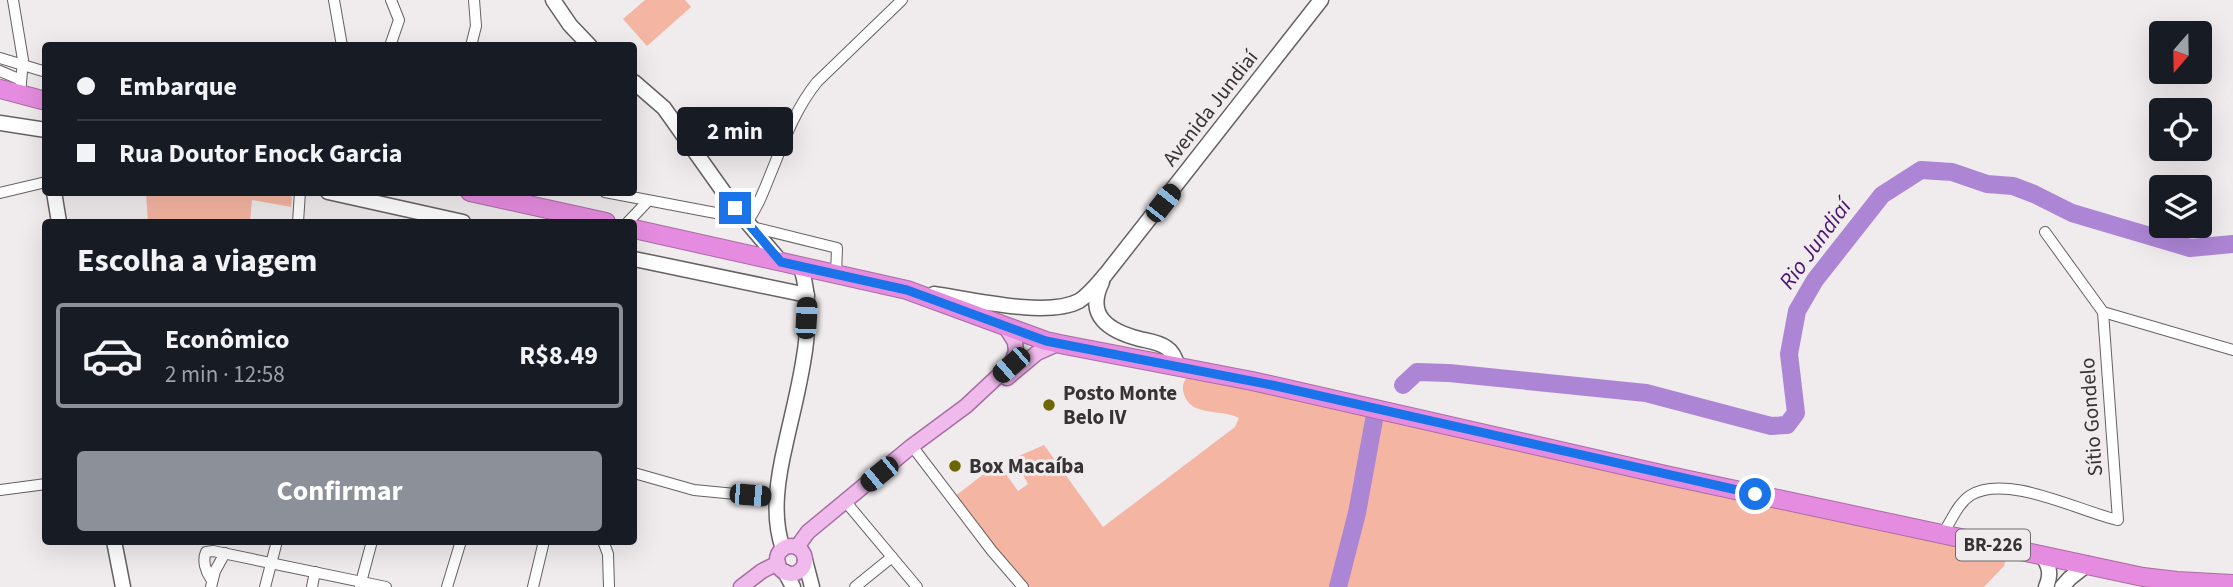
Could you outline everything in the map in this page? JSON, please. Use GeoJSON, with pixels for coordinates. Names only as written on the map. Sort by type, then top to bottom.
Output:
{"type":"FeatureCollection","features":[{"type":"Feature","properties":{"kind":"highway"},"geometry":{"type":"LineString","coordinates":[[0,89],[20,87],[42,99]]}},
{"type":"Feature","properties":{"kind":"highway"},"geometry":{"type":"LineString","coordinates":[[505,196],[523,198],[596,219]]}},
{"type":"Feature","properties":{"kind":"highway","name":"BR-226"},"geometry":{"type":"LineString","coordinates":[[637,230],[907,290],[1057,344],[1178,366],[1422,418],[1682,478],[2160,579],[2233,584]]}},
{"type":"Feature","properties":{"kind":"main road"},"geometry":{"type":"LineString","coordinates":[[984,392],[1015,358],[1015,342],[1005,326]]}},
{"type":"Feature","properties":{"kind":"main road"},"geometry":{"type":"LineString","coordinates":[[782,568],[778,555],[795,552],[808,532],[845,500],[912,446],[984,392],[1002,382],[1037,353],[1057,344]]}},
{"type":"Feature","properties":{"kind":"main road"},"geometry":{"type":"LineString","coordinates":[[741,587],[762,571],[782,568],[798,572],[804,567],[795,552]]}},
{"type":"Feature","properties":{"kind":"street"},"geometry":{"type":"LineString","coordinates":[[13,0],[22,65],[20,87]]}},
{"type":"Feature","properties":{"kind":"street"},"geometry":{"type":"LineString","coordinates":[[334,0],[341,42]]}},
{"type":"Feature","properties":{"kind":"street"},"geometry":{"type":"LineString","coordinates":[[391,0],[399,20],[392,42]]}},
{"type":"Feature","properties":{"kind":"street"},"geometry":{"type":"LineString","coordinates":[[472,42],[476,26],[474,0]]}},
{"type":"Feature","properties":{"kind":"street"},"geometry":{"type":"LineString","coordinates":[[553,0],[586,42]]}},
{"type":"Feature","properties":{"kind":"street"},"geometry":{"type":"LineString","coordinates":[[749,225],[788,131],[807,93],[902,0]]}},
{"type":"Feature","properties":{"kind":"street","name":"Avenida Jundiaí"},"geometry":{"type":"LineString","coordinates":[[907,290],[1007,305],[1051,308],[1081,300],[1106,274],[1321,0]]}},
{"type":"Feature","properties":{"kind":"street"},"geometry":{"type":"LineString","coordinates":[[0,58],[42,71]]}},
{"type":"Feature","properties":{"kind":"street"},"geometry":{"type":"LineString","coordinates":[[0,71],[20,87]]}},
{"type":"Feature","properties":{"kind":"street"},"geometry":{"type":"LineString","coordinates":[[637,85],[664,108],[735,208],[781,262]]}},
{"type":"Feature","properties":{"kind":"street"},"geometry":{"type":"LineString","coordinates":[[0,123],[42,134]]}},
{"type":"Feature","properties":{"kind":"street"},"geometry":{"type":"LineString","coordinates":[[0,193],[42,183]]}},
{"type":"Feature","properties":{"kind":"street"},"geometry":{"type":"LineString","coordinates":[[55,196],[58,219]]}},
{"type":"Feature","properties":{"kind":"street"},"geometry":{"type":"LineString","coordinates":[[298,219],[300,196]]}},
{"type":"Feature","properties":{"kind":"street"},"geometry":{"type":"LineString","coordinates":[[342,196],[421,218]]}},
{"type":"Feature","properties":{"kind":"street"},"geometry":{"type":"LineString","coordinates":[[624,196],[721,214],[728,214],[735,208]]}},
{"type":"Feature","properties":{"kind":"street"},"geometry":{"type":"LineString","coordinates":[[631,219],[648,201]]}},
{"type":"Feature","properties":{"kind":"street"},"geometry":{"type":"LineString","coordinates":[[749,225],[837,248],[836,275]]}},
{"type":"Feature","properties":{"kind":"street"},"geometry":{"type":"LineString","coordinates":[[2045,232],[2104,312],[2233,350]]}},
{"type":"Feature","properties":{"kind":"street"},"geometry":{"type":"LineString","coordinates":[[637,260],[807,295]]}},
{"type":"Feature","properties":{"kind":"street"},"geometry":{"type":"LineString","coordinates":[[801,267],[807,295],[803,361],[781,464],[777,498],[778,523],[812,587]]}},
{"type":"Feature","properties":{"kind":"street","name":"Avenida Jundiaí"},"geometry":{"type":"LineString","coordinates":[[1106,274],[1095,300],[1097,312],[1103,320],[1124,334],[1164,345],[1174,356],[1178,366]]}},
{"type":"Feature","properties":{"kind":"street","name":"Sítio Gondelo"},"geometry":{"type":"LineString","coordinates":[[1943,534],[1960,505],[1973,494],[1995,489],[2028,491],[2063,501],[2092,514],[2118,520],[2104,312]]}},
{"type":"Feature","properties":{"kind":"street"},"geometry":{"type":"LineString","coordinates":[[912,446],[1023,587]]}},
{"type":"Feature","properties":{"kind":"street"},"geometry":{"type":"LineString","coordinates":[[637,474],[694,490],[777,498]]}},
{"type":"Feature","properties":{"kind":"street"},"geometry":{"type":"LineString","coordinates":[[0,490],[42,485]]}},
{"type":"Feature","properties":{"kind":"street"},"geometry":{"type":"LineString","coordinates":[[845,500],[917,587]]}},
{"type":"Feature","properties":{"kind":"street"},"geometry":{"type":"LineString","coordinates":[[115,545],[123,587]]}},
{"type":"Feature","properties":{"kind":"street"},"geometry":{"type":"LineString","coordinates":[[265,587],[276,545]]}},
{"type":"Feature","properties":{"kind":"street"},"geometry":{"type":"LineString","coordinates":[[360,584],[371,545]]}},
{"type":"Feature","properties":{"kind":"street"},"geometry":{"type":"LineString","coordinates":[[447,587],[460,545]]}},
{"type":"Feature","properties":{"kind":"street"},"geometry":{"type":"LineString","coordinates":[[536,585],[543,545]]}},
{"type":"Feature","properties":{"kind":"street"},"geometry":{"type":"LineString","coordinates":[[605,545],[608,554],[609,587]]}},
{"type":"Feature","properties":{"kind":"street"},"geometry":{"type":"LineString","coordinates":[[211,583],[205,566],[205,554],[209,551],[271,562],[360,584],[386,587]]}},
{"type":"Feature","properties":{"kind":"street"},"geometry":{"type":"LineString","coordinates":[[211,583],[227,553]]}},
{"type":"Feature","properties":{"kind":"street"},"geometry":{"type":"LineString","coordinates":[[2041,554],[2049,568],[2046,587]]}},
{"type":"Feature","properties":{"kind":"street"},"geometry":{"type":"LineString","coordinates":[[855,587],[892,557]]}},
{"type":"Feature","properties":{"kind":"street"},"geometry":{"type":"LineString","coordinates":[[2062,587],[2088,564]]}},
{"type":"Feature","properties":{"kind":"street"},"geometry":{"type":"LineString","coordinates":[[782,568],[793,587]]}},
{"type":"Feature","properties":{"kind":"street"},"geometry":{"type":"LineString","coordinates":[[312,587],[316,572]]}},
{"type":"Feature","properties":{"kind":"shaded area"},"geometry":{"type":"Polygon","coordinates":[[[645,0],[685,0],[691,7],[647,46],[623,19],[645,0]]]}},
{"type":"Feature","properties":{"kind":"shaded area"},"geometry":{"type":"Polygon","coordinates":[[[146,196],[291,196],[292,199],[291,207],[252,200],[250,219],[148,219],[146,196]]]}},
{"type":"Feature","properties":{"kind":"shaded area"},"geometry":{"type":"Polygon","coordinates":[[[1192,372],[1476,427],[2010,542],[2004,566],[1984,587],[1023,587],[954,497],[998,463],[1018,491],[1028,484],[1014,458],[1044,445],[1103,527],[1235,427],[1239,418],[1197,409],[1186,399],[1183,385],[1192,372]]]}},
{"type":"Feature","properties":{"kind":"waterway","name":"Rio Jundiaí"},"geometry":{"type":"LineString","coordinates":[[1403,385],[1417,372],[1449,373],[1646,393],[1771,426],[1787,425],[1796,413],[1789,354],[1797,311],[1815,280],[1882,195],[1921,170],[1952,172],[1987,184],[2013,186],[2072,213],[2190,248],[2233,244]]}},
{"type":"Feature","properties":{"kind":"waterway","name":"Rio Jundiaí"},"geometry":{"type":"LineString","coordinates":[[1338,587],[1357,513],[1374,420]]}},
{"type":"Feature","properties":{"kind":"place","name":"Posto Monte Belo IV"},"geometry":{"type":"Point","coordinates":[1049,405]}},
{"type":"Feature","properties":{"kind":"place","name":"Box Macaíba"},"geometry":{"type":"Point","coordinates":[955,466]}},
{"type":"Feature","properties":{"kind":"route"},"geometry":{"type":"LineString","coordinates":[[735,208],[781,262],[907,290],[1046,341],[1272,385],[1755,494]]}}]}
